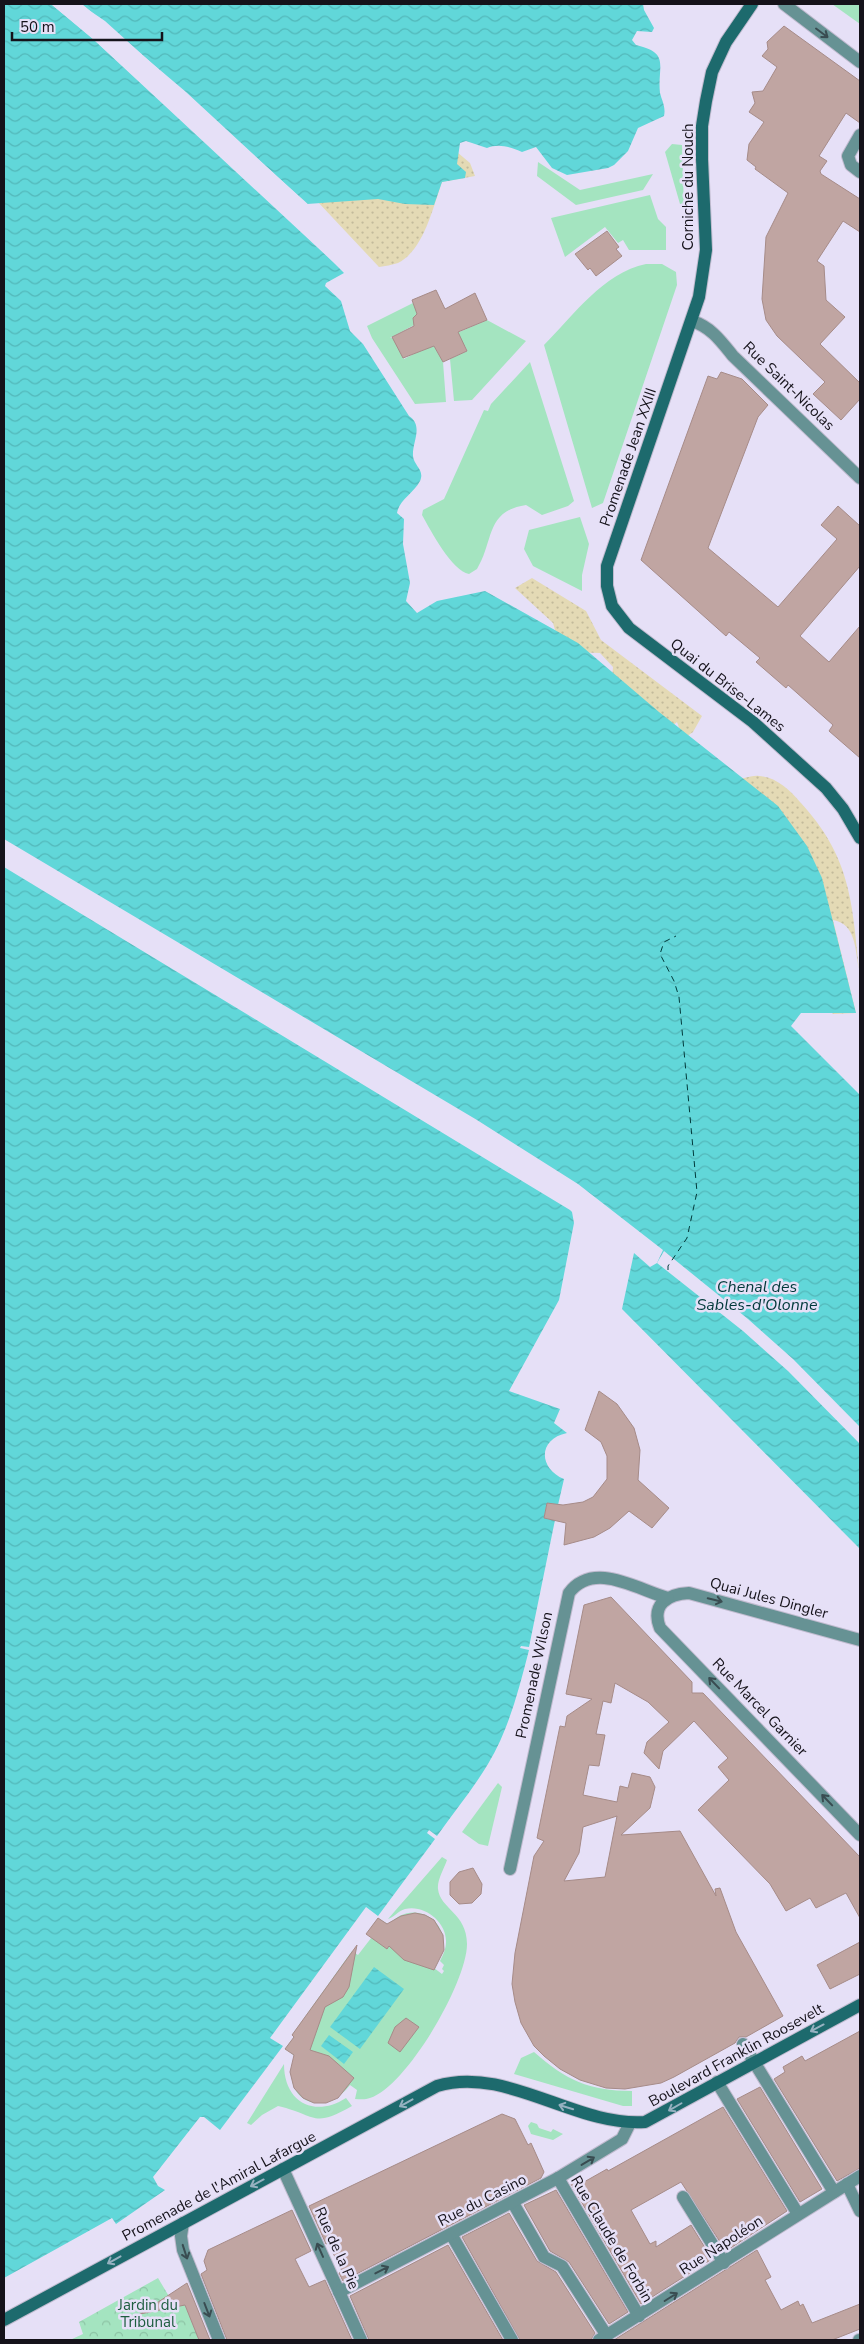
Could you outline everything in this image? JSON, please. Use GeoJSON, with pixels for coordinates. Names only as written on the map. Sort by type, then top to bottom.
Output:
{"type":"FeatureCollection","features":[{"type":"Feature","properties":{"kind":"street","name":"Corniche du Nouch"},"geometry":{"type":"LineString","coordinates":[[692,321],[699,297],[706,250],[702,158],[702,126],[706,101],[712,72],[726,42],[752,4]]}},
{"type":"Feature","properties":{"kind":"street"},"geometry":{"type":"LineString","coordinates":[[784,4],[860,62]]}},
{"type":"Feature","properties":{"kind":"street"},"geometry":{"type":"LineString","coordinates":[[860,135],[850,150],[848,159],[850,164],[860,172]]}},
{"type":"Feature","properties":{"kind":"street","name":"Rue Saint-Nicolas"},"geometry":{"type":"LineString","coordinates":[[692,321],[704,324],[733,356],[860,478]]}},
{"type":"Feature","properties":{"kind":"street","name":"Promenade Jean XXIII"},"geometry":{"type":"LineString","coordinates":[[612,606],[607,586],[606,566],[692,321]]}},
{"type":"Feature","properties":{"kind":"street","name":"Quai du Brise-Lames"},"geometry":{"type":"LineString","coordinates":[[612,606],[620,619],[641,639],[753,722],[826,788],[843,810],[860,838]]}},
{"type":"Feature","properties":{"kind":"street","name":"Promenade Wilson"},"geometry":{"type":"LineString","coordinates":[[510,1868],[565,1604],[569,1594],[575,1586],[585,1581],[604,1577],[668,1598]]}},
{"type":"Feature","properties":{"kind":"street","name":"Quai Jules Dingler"},"geometry":{"type":"LineString","coordinates":[[668,1598],[680,1593],[689,1593],[860,1640]]}},
{"type":"Feature","properties":{"kind":"street","name":"Rue Marcel Garnier"},"geometry":{"type":"LineString","coordinates":[[668,1598],[657,1610],[656,1618],[660,1628],[860,1835]]}},
{"type":"Feature","properties":{"kind":"street","name":"Boulevard Franklin Roosevelt"},"geometry":{"type":"LineString","coordinates":[[450,2082],[479,2082],[615,2121],[645,2122],[658,2117],[753,2062],[860,2005]]}},
{"type":"Feature","properties":{"kind":"street"},"geometry":{"type":"LineString","coordinates":[[743,2044],[834,2192]]}},
{"type":"Feature","properties":{"kind":"street","name":"Promenade de l'Amiral Lafargue"},"geometry":{"type":"LineString","coordinates":[[4,2320],[422,2094],[450,2082]]}},
{"type":"Feature","properties":{"kind":"street"},"geometry":{"type":"LineString","coordinates":[[717,2082],[798,2214]]}},
{"type":"Feature","properties":{"kind":"street","name":"Rue du Casino"},"geometry":{"type":"LineString","coordinates":[[339,2292],[558,2178],[615,2143],[627,2132],[630,2123]]}},
{"type":"Feature","properties":{"kind":"street","name":"Rue de la Pie"},"geometry":{"type":"LineString","coordinates":[[283,2169],[361,2340]]}},
{"type":"Feature","properties":{"kind":"street","name":"Rue Napoléon"},"geometry":{"type":"LineString","coordinates":[[603,2338],[860,2176]]}},
{"type":"Feature","properties":{"kind":"street","name":"Rue Claude de Forbin"},"geometry":{"type":"LineString","coordinates":[[558,2178],[639,2316]]}},
{"type":"Feature","properties":{"kind":"street"},"geometry":{"type":"LineString","coordinates":[[847,2184],[860,2210]]}},
{"type":"Feature","properties":{"kind":"street"},"geometry":{"type":"LineString","coordinates":[[682,2198],[724,2263]]}},
{"type":"Feature","properties":{"kind":"street"},"geometry":{"type":"LineString","coordinates":[[513,2202],[544,2257],[562,2266],[603,2338]]}},
{"type":"Feature","properties":{"kind":"street"},"geometry":{"type":"LineString","coordinates":[[183,2223],[181,2236],[183,2250],[219,2340]]}},
{"type":"Feature","properties":{"kind":"street"},"geometry":{"type":"LineString","coordinates":[[451,2234],[512,2340]]}},
{"type":"Feature","properties":{"kind":"green space"},"geometry":{"type":"Polygon","coordinates":[[[832,4],[860,4],[860,24],[832,4]]]}},
{"type":"Feature","properties":{"kind":"green space"},"geometry":{"type":"Polygon","coordinates":[[[672,144],[682,145],[684,209],[680,204],[665,152],[672,144]]]}},
{"type":"Feature","properties":{"kind":"green space"},"geometry":{"type":"Polygon","coordinates":[[[538,162],[580,190],[653,174],[643,190],[576,205],[537,176],[538,162]]]}},
{"type":"Feature","properties":{"kind":"green space"},"geometry":{"type":"Polygon","coordinates":[[[650,195],[658,219],[666,227],[666,250],[629,250],[623,240],[618,243],[605,227],[565,257],[551,218],[650,195]]]}},
{"type":"Feature","properties":{"kind":"green space"},"geometry":{"type":"Polygon","coordinates":[[[646,264],[662,264],[676,272],[677,285],[603,503],[592,508],[544,345],[603,286],[616,276],[646,264]]]}},
{"type":"Feature","properties":{"kind":"green space"},"geometry":{"type":"Polygon","coordinates":[[[413,303],[420,315],[416,324],[390,338],[393,338],[404,359],[433,344],[443,362],[446,402],[415,404],[372,338],[367,326],[413,303]]]}},
{"type":"Feature","properties":{"kind":"green space"},"geometry":{"type":"Polygon","coordinates":[[[487,320],[526,341],[472,400],[454,401],[450,359],[467,351],[465,346],[462,347],[457,333],[487,320]]]}},
{"type":"Feature","properties":{"kind":"green space"},"geometry":{"type":"Polygon","coordinates":[[[530,362],[574,501],[568,506],[542,515],[526,505],[513,508],[503,514],[492,529],[477,569],[469,574],[462,571],[449,558],[422,515],[423,510],[444,499],[484,410],[488,411],[491,404],[530,362]]]}},
{"type":"Feature","properties":{"kind":"green space"},"geometry":{"type":"Polygon","coordinates":[[[580,517],[589,544],[582,575],[582,591],[533,566],[524,549],[529,530],[580,517]]]}},
{"type":"Feature","properties":{"kind":"green space"},"geometry":{"type":"Polygon","coordinates":[[[498,1783],[502,1787],[488,1846],[479,1844],[462,1832],[498,1783]]]}},
{"type":"Feature","properties":{"kind":"green space"},"geometry":{"type":"Polygon","coordinates":[[[442,1857],[447,1860],[439,1882],[440,1896],[463,1925],[467,1944],[457,1982],[446,2006],[417,2054],[401,2074],[385,2089],[370,2098],[355,2099],[357,2090],[350,2085],[339,2096],[327,2102],[316,2103],[306,2100],[298,2094],[293,2084],[292,2071],[295,2056],[285,2049],[294,2037],[292,2035],[352,1951],[358,1955],[375,1933],[370,1929],[378,1918],[389,1925],[399,1916],[410,1913],[421,1914],[431,1918],[439,1927],[443,1938],[442,1952],[434,1968],[442,1974],[444,1971],[442,1969],[444,1965],[440,1961],[446,1942],[445,1935],[443,1928],[433,1916],[420,1909],[412,1908],[402,1910],[388,1919],[442,1857]]]}},
{"type":"Feature","properties":{"kind":"green space"},"geometry":{"type":"Polygon","coordinates":[[[534,2052],[557,2070],[579,2082],[603,2089],[632,2091],[632,2106],[623,2106],[514,2074],[521,2058],[534,2052]]]}},
{"type":"Feature","properties":{"kind":"green space"},"geometry":{"type":"Polygon","coordinates":[[[284,2064],[285,2077],[289,2089],[303,2103],[323,2107],[346,2098],[352,2106],[329,2117],[315,2118],[278,2106],[262,2115],[251,2125],[247,2123],[284,2064]]]}},
{"type":"Feature","properties":{"kind":"green space"},"geometry":{"type":"Polygon","coordinates":[[[531,2122],[537,2124],[539,2128],[551,2132],[553,2129],[563,2134],[553,2140],[531,2134],[528,2126],[531,2122]]]}},
{"type":"Feature","properties":{"kind":"green space","name":"Jardin du Tribunal"},"geometry":{"type":"Polygon","coordinates":[[[158,2278],[170,2298],[185,2305],[199,2340],[70,2340],[83,2334],[79,2322],[158,2278]]]}},
{"type":"Feature","properties":{"kind":"sand"},"geometry":{"type":"Polygon","coordinates":[[[438,136],[470,163],[475,176],[442,182],[421,238],[407,257],[398,263],[379,267],[301,184],[438,136]]]}},
{"type":"Feature","properties":{"kind":"sand"},"geometry":{"type":"Polygon","coordinates":[[[532,578],[586,611],[601,640],[702,716],[693,732],[683,739],[677,722],[664,733],[732,781],[756,776],[765,777],[777,782],[792,793],[817,822],[839,860],[846,880],[854,921],[859,969],[855,946],[850,932],[841,922],[833,920],[856,1013],[833,1014],[611,691],[613,667],[600,653],[570,652],[558,640],[553,623],[515,588],[532,578]]]}},
{"type":"Feature","properties":{"kind":"water","name":"Chenal des Sables-d'Olonne"},"geometry":{"type":"Polygon","coordinates":[[[4,4],[51,4],[91,37],[298,226],[344,273],[326,283],[325,286],[341,301],[350,331],[363,344],[416,424],[413,456],[421,477],[420,481],[398,508],[397,513],[404,519],[403,544],[410,583],[406,601],[417,613],[437,601],[485,591],[578,643],[659,712],[778,806],[807,846],[822,878],[856,1013],[801,1013],[791,1026],[860,1095],[860,1549],[622,1309],[634,1253],[650,1267],[657,1263],[663,1250],[578,1184],[477,1120],[4,839],[4,4]]]}},
{"type":"Feature","properties":{"kind":"water"},"geometry":{"type":"Polygon","coordinates":[[[82,4],[643,4],[644,10],[654,28],[652,32],[637,31],[632,40],[636,45],[654,52],[658,57],[660,62],[660,93],[664,107],[664,116],[638,128],[628,151],[614,165],[608,168],[567,175],[552,168],[536,147],[522,152],[504,146],[487,148],[466,141],[460,143],[457,164],[466,172],[465,178],[442,182],[434,205],[405,204],[378,199],[307,204],[186,92],[82,4]]]}},
{"type":"Feature","properties":{"kind":"water"},"geometry":{"type":"Polygon","coordinates":[[[4,867],[570,1210],[574,1223],[559,1300],[509,1391],[560,1409],[554,1423],[567,1433],[557,1436],[546,1447],[546,1461],[549,1468],[564,1479],[558,1505],[547,1503],[544,1518],[555,1520],[529,1647],[521,1646],[520,1648],[529,1650],[513,1709],[502,1737],[488,1764],[437,1836],[429,1830],[427,1833],[435,1839],[378,1916],[366,1907],[270,2038],[283,2046],[220,2130],[204,2117],[200,2117],[153,2177],[158,2186],[165,2190],[116,2224],[112,2218],[4,2278],[4,867]]]}},
{"type":"Feature","properties":{"kind":"water"},"geometry":{"type":"Polygon","coordinates":[[[374,1967],[404,1989],[360,2049],[330,2027],[374,1967]]]}},
{"type":"Feature","properties":{"kind":"water"},"geometry":{"type":"Polygon","coordinates":[[[329,2035],[353,2052],[344,2064],[321,2046],[329,2035]]]}},
{"type":"Feature","properties":{"kind":"pier"},"geometry":{"type":"Polygon","coordinates":[[[51,4],[55,4],[145,80],[300,224],[346,271],[346,274],[94,40],[51,4]]]}},
{"type":"Feature","properties":{"kind":"pier"},"geometry":{"type":"Polygon","coordinates":[[[80,4],[105,21],[181,90],[80,4]]]}},
{"type":"Feature","properties":{"kind":"pier"},"geometry":{"type":"Polygon","coordinates":[[[193,101],[310,206],[306,205],[193,101]]]}},
{"type":"Feature","properties":{"kind":"pier"},"geometry":{"type":"Polygon","coordinates":[[[664,1251],[748,1319],[793,1359],[860,1427],[860,1444],[788,1371],[743,1331],[657,1263],[664,1251]]]}},
{"type":"Feature","properties":{"kind":"building"},"geometry":{"type":"Polygon","coordinates":[[[784,26],[860,81],[860,123],[846,113],[819,156],[827,161],[820,171],[821,174],[860,199],[860,232],[843,221],[817,261],[824,266],[826,300],[845,317],[820,344],[860,383],[860,399],[841,420],[813,394],[825,382],[777,336],[766,320],[762,299],[766,237],[788,193],[755,169],[756,167],[747,160],[749,144],[764,122],[749,112],[755,103],[752,92],[763,91],[777,67],[762,56],[768,49],[767,42],[784,26]]]}},
{"type":"Feature","properties":{"kind":"building"},"geometry":{"type":"Polygon","coordinates":[[[607,231],[619,247],[616,249],[622,256],[596,276],[590,268],[588,270],[575,254],[607,231]]]}},
{"type":"Feature","properties":{"kind":"building"},"geometry":{"type":"Polygon","coordinates":[[[436,290],[445,309],[475,293],[487,320],[458,332],[467,351],[443,362],[434,346],[403,358],[392,337],[414,326],[413,318],[417,314],[412,300],[436,290]]]}},
{"type":"Feature","properties":{"kind":"building"},"geometry":{"type":"Polygon","coordinates":[[[721,372],[742,379],[768,405],[758,417],[708,548],[778,607],[837,539],[821,525],[838,506],[860,526],[860,566],[800,636],[829,662],[860,626],[860,758],[829,731],[833,725],[788,685],[786,688],[756,662],[760,658],[729,632],[726,636],[641,560],[708,376],[717,379],[721,372]]]}},
{"type":"Feature","properties":{"kind":"building"},"geometry":{"type":"Polygon","coordinates":[[[599,1391],[617,1404],[634,1428],[640,1450],[638,1480],[669,1508],[652,1528],[629,1511],[610,1528],[594,1537],[564,1545],[566,1523],[544,1518],[547,1503],[563,1505],[583,1502],[593,1497],[607,1479],[607,1456],[601,1442],[585,1430],[599,1391]]]}},
{"type":"Feature","properties":{"kind":"building"},"geometry":{"type":"Polygon","coordinates":[[[611,1597],[692,1682],[692,1693],[703,1693],[860,1857],[860,1918],[846,1893],[816,1908],[810,1898],[786,1911],[770,1884],[698,1810],[729,1780],[718,1767],[728,1758],[694,1721],[663,1751],[659,1769],[644,1753],[647,1742],[669,1722],[648,1702],[615,1683],[611,1703],[603,1701],[596,1734],[605,1735],[599,1766],[589,1765],[583,1795],[617,1802],[620,1786],[628,1788],[632,1773],[650,1777],[655,1787],[650,1808],[621,1835],[680,1831],[716,1896],[715,1889],[720,1888],[736,1932],[783,2016],[746,2037],[739,2037],[735,2043],[674,2077],[661,2083],[625,2089],[606,2088],[580,2080],[560,2069],[544,2056],[534,2046],[521,2023],[512,1984],[515,1953],[534,1856],[544,1841],[537,1838],[560,1726],[565,1727],[567,1716],[592,1699],[566,1694],[584,1605],[611,1597]],[[617,1816],[583,1827],[579,1853],[564,1881],[605,1877],[617,1816]]]}},
{"type":"Feature","properties":{"kind":"building"},"geometry":{"type":"Polygon","coordinates":[[[473,1868],[482,1884],[481,1894],[472,1903],[459,1904],[450,1895],[450,1882],[459,1872],[473,1868]]]}},
{"type":"Feature","properties":{"kind":"building"},"geometry":{"type":"Polygon","coordinates":[[[415,1913],[425,1915],[434,1920],[443,1935],[444,1950],[434,1970],[404,1960],[389,1946],[387,1949],[366,1934],[378,1918],[387,1924],[401,1916],[415,1913]]]}},
{"type":"Feature","properties":{"kind":"building"},"geometry":{"type":"Polygon","coordinates":[[[860,1942],[860,1974],[830,1989],[817,1965],[860,1942]]]}},
{"type":"Feature","properties":{"kind":"building"},"geometry":{"type":"Polygon","coordinates":[[[357,1945],[349,1987],[343,1997],[325,2007],[310,2050],[329,2056],[354,2078],[338,2098],[326,2103],[314,2103],[303,2098],[294,2088],[290,2072],[294,2055],[285,2049],[294,2037],[292,2035],[357,1945]]]}},
{"type":"Feature","properties":{"kind":"building"},"geometry":{"type":"Polygon","coordinates":[[[406,2018],[419,2027],[400,2052],[388,2043],[395,2027],[406,2018]]]}},
{"type":"Feature","properties":{"kind":"building"},"geometry":{"type":"Polygon","coordinates":[[[860,2031],[860,2168],[837,2181],[774,2079],[785,2072],[783,2067],[802,2056],[805,2061],[860,2031]]]}},
{"type":"Feature","properties":{"kind":"building"},"geometry":{"type":"Polygon","coordinates":[[[760,2087],[822,2189],[800,2202],[737,2099],[760,2087]]]}},
{"type":"Feature","properties":{"kind":"building"},"geometry":{"type":"Polygon","coordinates":[[[723,2107],[787,2211],[726,2251],[681,2182],[631,2210],[650,2244],[656,2241],[656,2247],[691,2225],[712,2259],[641,2304],[571,2184],[583,2179],[584,2182],[607,2169],[608,2171],[723,2107]]]}},
{"type":"Feature","properties":{"kind":"building"},"geometry":{"type":"Polygon","coordinates":[[[502,2114],[515,2119],[528,2145],[531,2143],[544,2172],[541,2178],[343,2281],[339,2273],[342,2271],[328,2243],[326,2244],[309,2206],[502,2114]]]}},
{"type":"Feature","properties":{"kind":"building"},"geometry":{"type":"Polygon","coordinates":[[[556,2190],[628,2312],[609,2324],[569,2262],[550,2251],[524,2205],[556,2190]]]}},
{"type":"Feature","properties":{"kind":"building"},"geometry":{"type":"Polygon","coordinates":[[[292,2210],[311,2251],[295,2259],[309,2287],[325,2280],[352,2340],[227,2340],[201,2274],[207,2270],[204,2261],[208,2250],[292,2210]]]}},
{"type":"Feature","properties":{"kind":"building"},"geometry":{"type":"Polygon","coordinates":[[[509,2213],[537,2261],[556,2272],[595,2333],[591,2340],[520,2340],[462,2237],[509,2213]]]}},
{"type":"Feature","properties":{"kind":"building"},"geometry":{"type":"Polygon","coordinates":[[[448,2245],[503,2340],[369,2340],[350,2296],[448,2245]]]}},
{"type":"Feature","properties":{"kind":"building"},"geometry":{"type":"Polygon","coordinates":[[[757,2250],[771,2277],[765,2280],[781,2310],[798,2301],[800,2306],[803,2304],[812,2323],[860,2304],[860,2329],[832,2340],[614,2340],[757,2250]]]}},
{"type":"Feature","properties":{"kind":"building"},"geometry":{"type":"Polygon","coordinates":[[[187,2283],[210,2340],[199,2340],[185,2305],[140,2314],[187,2283]]]}},
{"type":"Feature","properties":{"kind":"ferry route"},"geometry":{"type":"LineString","coordinates":[[668,1270],[668,1266],[687,1238],[697,1192],[679,997],[674,981],[660,954],[664,942],[676,936]]}}]}
